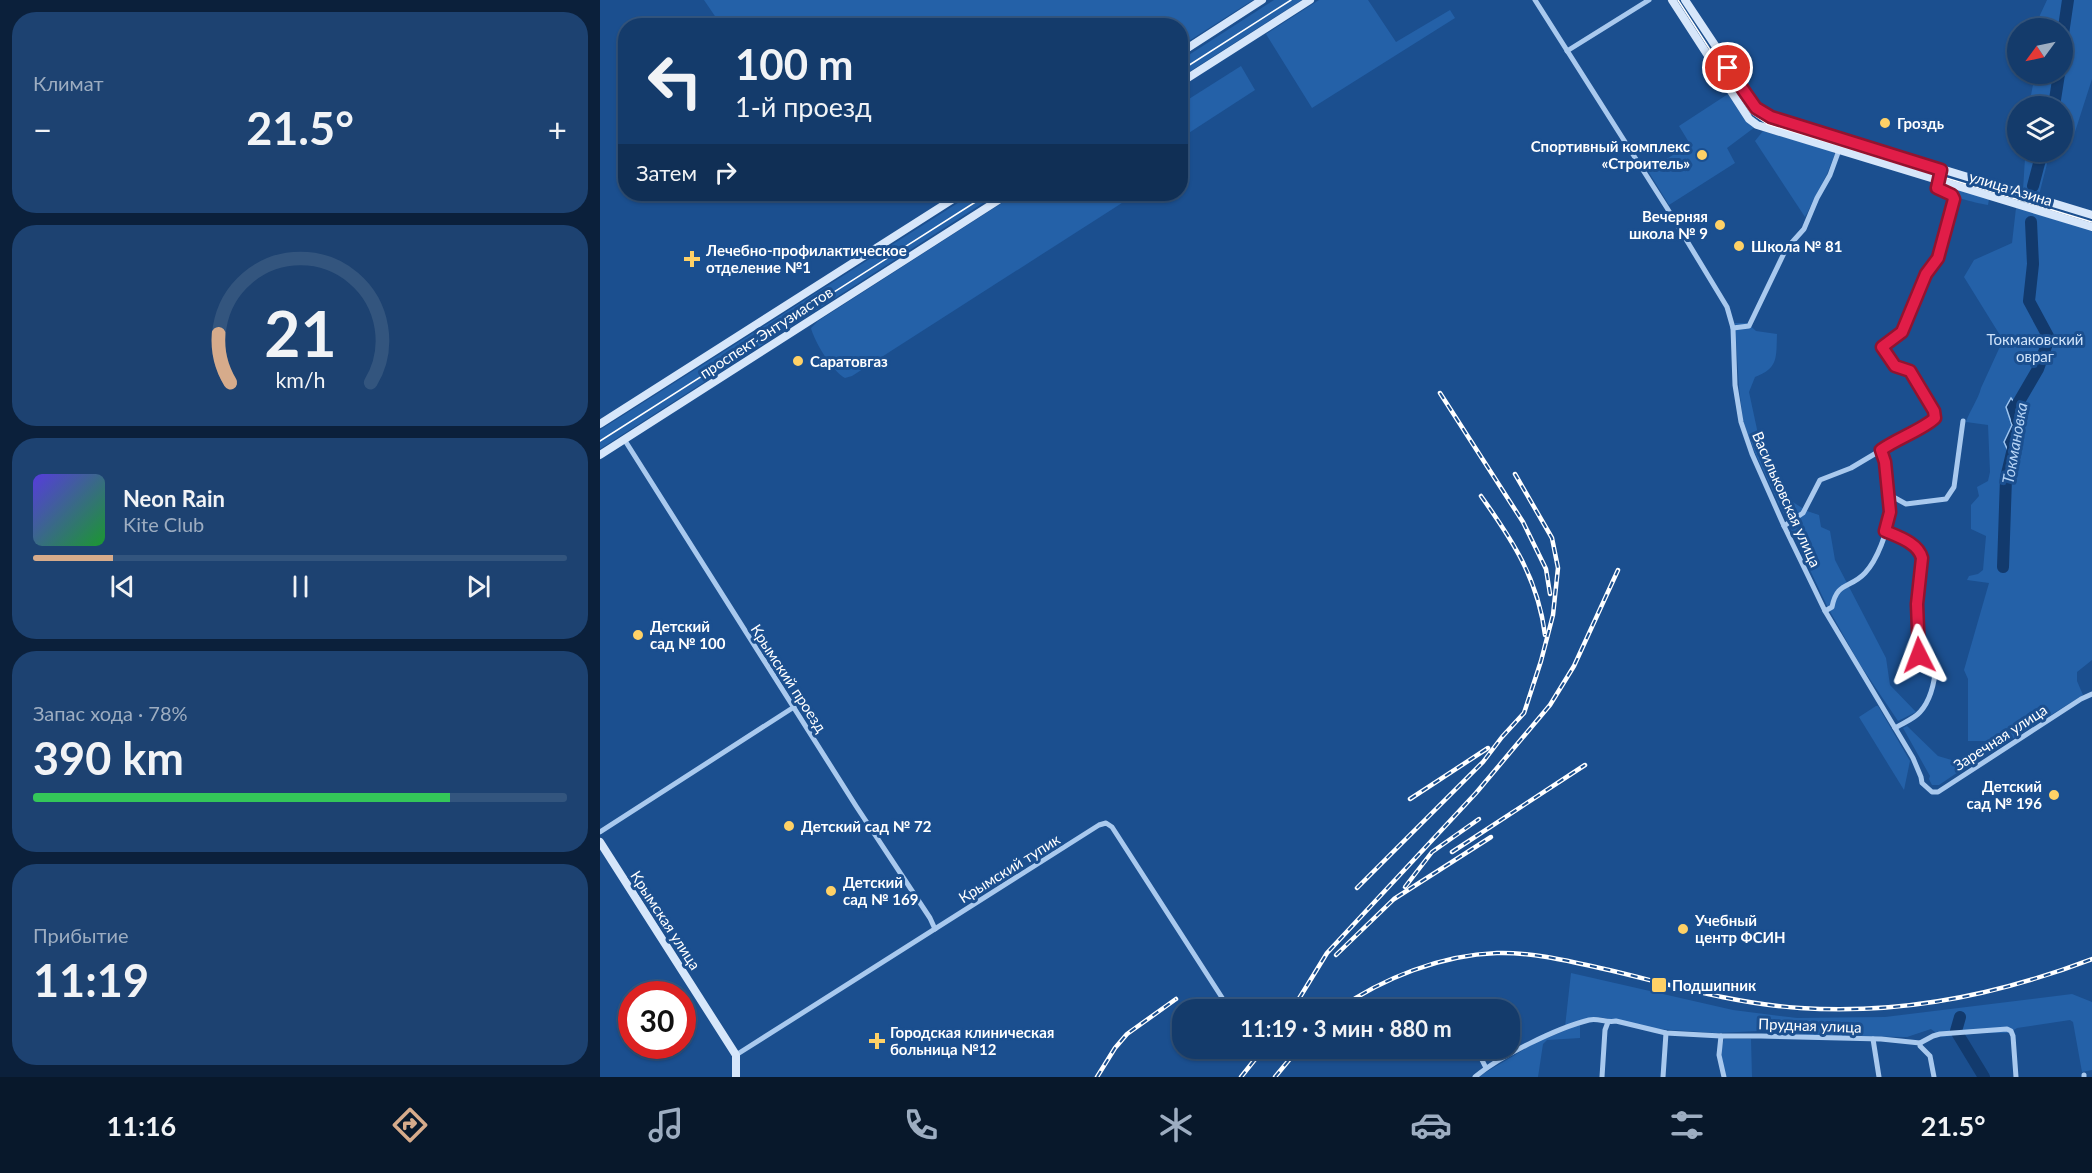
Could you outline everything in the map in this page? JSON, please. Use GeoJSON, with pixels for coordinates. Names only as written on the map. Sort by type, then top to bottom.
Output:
{"type":"FeatureCollection","features":[{"type":"Feature","properties":{"kind":"main road"},"geometry":{"type":"LineString","coordinates":[[1188,48],[1263,0]]}},
{"type":"Feature","properties":{"kind":"main road"},"geometry":{"type":"LineString","coordinates":[[1188,78],[1310,0]]}},
{"type":"Feature","properties":{"kind":"main road","name":"улица Азина"},"geometry":{"type":"LineString","coordinates":[[1672,0],[1753,123],[2092,227]]}},
{"type":"Feature","properties":{"kind":"main road","name":"улица Азина"},"geometry":{"type":"LineString","coordinates":[[1685,0],[1756,108],[1771,117],[2092,215]]}},
{"type":"Feature","properties":{"kind":"main road","name":"проспект Энтузиастов"},"geometry":{"type":"LineString","coordinates":[[600,424],[951,201]]}},
{"type":"Feature","properties":{"kind":"main road","name":"проспект Энтузиастов"},"geometry":{"type":"LineString","coordinates":[[600,455],[997,201]]}},
{"type":"Feature","properties":{"kind":"main road","name":"Крымская улица"},"geometry":{"type":"LineString","coordinates":[[600,842],[736,1055]]}},
{"type":"Feature","properties":{"kind":"main road"},"geometry":{"type":"LineString","coordinates":[[736,1055],[736,1077]]}},
{"type":"Feature","properties":{"kind":"street","name":"Васильковская улица"},"geometry":{"type":"LineString","coordinates":[[1535,0],[1727,307],[1733,328],[1736,386],[1741,422],[1752,454],[1825,611],[1913,758],[1922,783]]}},
{"type":"Feature","properties":{"kind":"street"},"geometry":{"type":"LineString","coordinates":[[1568,51],[1649,0]]}},
{"type":"Feature","properties":{"kind":"street"},"geometry":{"type":"LineString","coordinates":[[1733,328],[1749,326],[1786,249],[1804,229],[1816,198],[1830,175],[1843,139]]}},
{"type":"Feature","properties":{"kind":"street"},"geometry":{"type":"LineString","coordinates":[[1784,526],[1803,513],[1820,480],[1851,468],[1935,418],[1934,411],[1910,371],[1895,366],[1882,347],[1902,332],[1926,274],[1938,258],[1954,199],[1952,195],[1937,188],[1941,170]]}},
{"type":"Feature","properties":{"kind":"street"},"geometry":{"type":"LineString","coordinates":[[1888,494],[1906,504],[1946,499],[1954,487],[1963,421]]}},
{"type":"Feature","properties":{"kind":"street","name":"Крымский проезд"},"geometry":{"type":"LineString","coordinates":[[624,439],[935,929]]}},
{"type":"Feature","properties":{"kind":"street"},"geometry":{"type":"LineString","coordinates":[[1825,611],[1832,607],[1836,592],[1840,588],[1856,581],[1866,572],[1885,531],[1890,512],[1885,462],[1881,450]]}},
{"type":"Feature","properties":{"kind":"street"},"geometry":{"type":"LineString","coordinates":[[1885,531],[1910,543],[1920,551],[1922,569],[1917,604],[1919,655]]}},
{"type":"Feature","properties":{"kind":"street"},"geometry":{"type":"LineString","coordinates":[[1895,728],[1915,716],[1926,704],[1935,677],[1936,664]]}},
{"type":"Feature","properties":{"kind":"street","name":"Заречная улица"},"geometry":{"type":"LineString","coordinates":[[1922,783],[1932,792],[1938,792],[2006,746],[2092,694]]}},
{"type":"Feature","properties":{"kind":"street"},"geometry":{"type":"LineString","coordinates":[[600,832],[794,707]]}},
{"type":"Feature","properties":{"kind":"street","name":"Крымский тупик"},"geometry":{"type":"LineString","coordinates":[[736,1055],[1099,825],[1106,823],[1112,827],[1223,999]]}},
{"type":"Feature","properties":{"kind":"street","name":"Прудная улица"},"geometry":{"type":"LineString","coordinates":[[1475,1077],[1485,1068],[1543,1038],[1599,1019],[1666,1033],[1873,1039],[1920,1043],[1940,1034],[2007,1029],[2011,1031],[2016,1077]]}},
{"type":"Feature","properties":{"kind":"street"},"geometry":{"type":"LineString","coordinates":[[1602,1077],[1605,1030],[1608,1022]]}},
{"type":"Feature","properties":{"kind":"street"},"geometry":{"type":"LineString","coordinates":[[1663,1077],[1666,1033]]}},
{"type":"Feature","properties":{"kind":"street"},"geometry":{"type":"LineString","coordinates":[[1721,1036],[1719,1055],[1724,1077]]}},
{"type":"Feature","properties":{"kind":"street"},"geometry":{"type":"LineString","coordinates":[[1873,1039],[1879,1077]]}},
{"type":"Feature","properties":{"kind":"street"},"geometry":{"type":"LineString","coordinates":[[1920,1043],[1920,1046],[1930,1056],[1934,1077]]}},
{"type":"Feature","properties":{"kind":"street"},"geometry":{"type":"LineString","coordinates":[[1481,1059],[1485,1068]]}},
{"type":"Feature","properties":{"kind":"green space"},"geometry":{"type":"Polygon","coordinates":[[[704,0],[1253,0],[1188,42],[1188,18],[716,18],[704,0]]]}},
{"type":"Feature","properties":{"kind":"green space"},"geometry":{"type":"Polygon","coordinates":[[[1274,0],[1302,0],[1188,73],[1188,55],[1274,0]]]}},
{"type":"Feature","properties":{"kind":"green space"},"geometry":{"type":"Polygon","coordinates":[[[1319,0],[1368,0],[1396,42],[1450,10],[1455,18],[1312,108],[1266,34],[1319,0]]]}},
{"type":"Feature","properties":{"kind":"green space"},"geometry":{"type":"Polygon","coordinates":[[[2047,0],[2092,0],[2092,79],[2073,138],[2073,96],[2031,96],[2033,84],[2073,84],[2073,18],[2039,18],[2047,0]]]}},
{"type":"Feature","properties":{"kind":"green space"},"geometry":{"type":"Polygon","coordinates":[[[1241,66],[1255,90],[1188,133],[1188,100],[1241,66]]]}},
{"type":"Feature","properties":{"kind":"green space","name":"Спортивный комплекс «Строитель»"},"geometry":{"type":"Polygon","coordinates":[[[1728,94],[1745,120],[1755,127],[1727,148],[1735,163],[1669,205],[1648,171],[1690,144],[1679,126],[1728,94]]]}},
{"type":"Feature","properties":{"kind":"green space"},"geometry":{"type":"Polygon","coordinates":[[[1763,131],[1832,151],[1835,154],[1805,217],[1755,141],[1763,131]]]}},
{"type":"Feature","properties":{"kind":"green space"},"geometry":{"type":"Polygon","coordinates":[[[2025,162],[2047,162],[2039,195],[2023,190],[2025,162]]]}},
{"type":"Feature","properties":{"kind":"green space"},"geometry":{"type":"Polygon","coordinates":[[[1941,184],[1989,199],[1988,205],[1955,196],[1941,184]]]}},
{"type":"Feature","properties":{"kind":"green space"},"geometry":{"type":"Polygon","coordinates":[[[961,201],[986,201],[600,449],[600,430],[961,201]]]}},
{"type":"Feature","properties":{"kind":"green space"},"geometry":{"type":"Polygon","coordinates":[[[1005,201],[1125,201],[852,376],[845,378],[824,355],[811,328],[818,321],[1005,201]]]}},
{"type":"Feature","properties":{"kind":"green space","name":"Токмаковский овраг"},"geometry":{"type":"Polygon","coordinates":[[[2016,208],[2092,230],[2092,660],[2077,672],[2077,681],[2083,695],[2009,741],[1968,741],[1968,679],[1964,670],[1989,583],[1967,580],[1969,576],[1983,570],[1986,536],[1971,529],[1971,505],[1979,496],[1977,487],[1988,481],[1990,472],[1988,425],[1966,422],[2003,340],[1964,277],[1974,260],[2012,243],[2016,208]]]}},
{"type":"Feature","properties":{"kind":"green space"},"geometry":{"type":"Polygon","coordinates":[[[1735,323],[1747,323],[1756,331],[1777,334],[1775,361],[1763,374],[1755,377],[1749,392],[1758,434],[1788,499],[1807,511],[1819,515],[1821,527],[1830,531],[1835,560],[1886,658],[1890,685],[1916,712],[1898,721],[1859,663],[1827,606],[1755,453],[1743,421],[1735,323]]]}},
{"type":"Feature","properties":{"kind":"green space"},"geometry":{"type":"Polygon","coordinates":[[[1876,706],[1910,761],[1904,790],[1859,717],[1876,706]]]}},
{"type":"Feature","properties":{"kind":"green space"},"geometry":{"type":"Polygon","coordinates":[[[1907,726],[1938,756],[1955,761],[1975,752],[1978,755],[1976,760],[1939,785],[1932,785],[1930,776],[1903,728],[1907,726]]]}},
{"type":"Feature","properties":{"kind":"green space"},"geometry":{"type":"Polygon","coordinates":[[[1571,973],[1733,1010],[1797,1018],[1885,1017],[2072,994],[2092,1002],[2092,1070],[2082,1072],[2073,1022],[2070,1020],[2017,1028],[2009,1033],[1941,1037],[1931,1029],[1907,1037],[1816,1036],[1760,1031],[1716,1033],[1657,1029],[1599,1017],[1585,1019],[1565,1027],[1571,973]]]}},
{"type":"Feature","properties":{"kind":"green space"},"geometry":{"type":"Polygon","coordinates":[[[1580,1024],[1580,1038],[1547,1040],[1543,1044],[1538,1077],[1478,1077],[1508,1059],[1520,1059],[1520,1052],[1580,1024]]]}},
{"type":"Feature","properties":{"kind":"green space"},"geometry":{"type":"Polygon","coordinates":[[[1724,1039],[1751,1039],[1752,1077],[1725,1077],[1722,1062],[1724,1039]]]}},
{"type":"Feature","properties":{"kind":"water"},"geometry":{"type":"Polygon","coordinates":[[[2011,398],[2021,417],[2022,438],[2018,453],[2010,455],[2004,442],[2012,425],[2006,407],[2011,398]]]}},
{"type":"Feature","properties":{"kind":"waterway","name":"Токмановка"},"geometry":{"type":"LineString","coordinates":[[2065,18],[2068,0]]}},
{"type":"Feature","properties":{"kind":"waterway","name":"Токмановка"},"geometry":{"type":"LineString","coordinates":[[2056,96],[2057,84]]}},
{"type":"Feature","properties":{"kind":"waterway","name":"Токмановка"},"geometry":{"type":"LineString","coordinates":[[2033,186],[2039,162]]}},
{"type":"Feature","properties":{"kind":"waterway","name":"Токмановка"},"geometry":{"type":"LineString","coordinates":[[2017,420],[2017,405],[2038,369],[2049,338],[2029,301],[2033,264],[2031,222]]}},
{"type":"Feature","properties":{"kind":"waterway","name":"Токмановка"},"geometry":{"type":"LineString","coordinates":[[2003,567],[2006,478],[2015,440]]}},
{"type":"Feature","properties":{"kind":"waterway","name":"Токмановка"},"geometry":{"type":"LineString","coordinates":[[1960,1017],[1956,1031],[1984,1077]]}},
{"type":"Feature","properties":{"kind":"tram line"},"geometry":{"type":"LineString","coordinates":[[1188,66],[1291,0]]}},
{"type":"Feature","properties":{"kind":"tram line"},"geometry":{"type":"LineString","coordinates":[[1678,0],[1751,113],[1767,124],[2092,222]]}},
{"type":"Feature","properties":{"kind":"tram line"},"geometry":{"type":"LineString","coordinates":[[600,441],[977,201]]}},
{"type":"Feature","properties":{"kind":"railway"},"geometry":{"type":"LineString","coordinates":[[1440,393],[1523,522],[1546,569],[1550,594]]}},
{"type":"Feature","properties":{"kind":"railway"},"geometry":{"type":"LineString","coordinates":[[1357,888],[1483,762],[1524,713],[1553,615],[1558,568],[1552,538],[1515,474]]}},
{"type":"Feature","properties":{"kind":"railway"},"geometry":{"type":"LineString","coordinates":[[1481,496],[1504,529],[1530,578],[1537,596],[1545,635]]}},
{"type":"Feature","properties":{"kind":"railway"},"geometry":{"type":"LineString","coordinates":[[1299,999],[1327,953],[1476,793],[1550,705],[1574,666],[1618,570]]}},
{"type":"Feature","properties":{"kind":"railway"},"geometry":{"type":"LineString","coordinates":[[1410,799],[1488,748]]}},
{"type":"Feature","properties":{"kind":"railway"},"geometry":{"type":"LineString","coordinates":[[1452,852],[1585,765]]}},
{"type":"Feature","properties":{"kind":"railway"},"geometry":{"type":"LineString","coordinates":[[1405,887],[1432,852],[1479,819]]}},
{"type":"Feature","properties":{"kind":"railway"},"geometry":{"type":"LineString","coordinates":[[1336,955],[1394,899],[1491,837]]}},
{"type":"Feature","properties":{"kind":"railway"},"geometry":{"type":"LineString","coordinates":[[1354,999],[1393,978],[1434,963],[1497,953],[1525,954],[1568,961],[1704,993],[1776,1006],[1838,1009],[1875,1008],[1949,1000],[2021,983],[2092,959]]}},
{"type":"Feature","properties":{"kind":"railway"},"geometry":{"type":"LineString","coordinates":[[1097,1077],[1115,1048],[1127,1034],[1172,1002]]}},
{"type":"Feature","properties":{"kind":"railway"},"geometry":{"type":"LineString","coordinates":[[1241,1077],[1255,1059]]}},
{"type":"Feature","properties":{"kind":"railway"},"geometry":{"type":"LineString","coordinates":[[1275,1077],[1290,1059]]}},
{"type":"Feature","properties":{"kind":"place","name":"Гроздь"},"geometry":{"type":"Point","coordinates":[1885,123]}},
{"type":"Feature","properties":{"kind":"place","name":"Спортивный комплекс «Строитель»"},"geometry":{"type":"Point","coordinates":[1702,155]}},
{"type":"Feature","properties":{"kind":"place","name":"Вечерняя школа № 9"},"geometry":{"type":"Point","coordinates":[1720,225]}},
{"type":"Feature","properties":{"kind":"place","name":"Школа № 81"},"geometry":{"type":"Point","coordinates":[1739,246]}},
{"type":"Feature","properties":{"kind":"place","name":"Лечебно-профилактическое отделение №1"},"geometry":{"type":"Point","coordinates":[692,259]}},
{"type":"Feature","properties":{"kind":"place","name":"Саратовгаз"},"geometry":{"type":"Point","coordinates":[798,361]}},
{"type":"Feature","properties":{"kind":"place","name":"Детский сад № 100"},"geometry":{"type":"Point","coordinates":[638,635]}},
{"type":"Feature","properties":{"kind":"place","name":"Детский сад № 196"},"geometry":{"type":"Point","coordinates":[2054,795]}},
{"type":"Feature","properties":{"kind":"place","name":"Детский сад № 72"},"geometry":{"type":"Point","coordinates":[789,826]}},
{"type":"Feature","properties":{"kind":"place","name":"Детский сад № 169"},"geometry":{"type":"Point","coordinates":[831,891]}},
{"type":"Feature","properties":{"kind":"place","name":"Учебный центр ФСИН"},"geometry":{"type":"Point","coordinates":[1683,929]}},
{"type":"Feature","properties":{"kind":"place","name":"Подшипник"},"geometry":{"type":"Point","coordinates":[1659,985]}},
{"type":"Feature","properties":{"kind":"place","name":"Городская клиническая больница №12"},"geometry":{"type":"Point","coordinates":[877,1041]}},
{"type":"Feature","properties":{"kind":"route"},"geometry":{"type":"LineString","coordinates":[[1728,68],[1756,108],[1762,112],[1771,117],[1941,170],[1937,188],[1952,195],[1954,199],[1938,258],[1926,274],[1902,332],[1882,347],[1895,366],[1910,371],[1934,411],[1935,418],[1881,450],[1885,462],[1890,512],[1885,531],[1910,543],[1920,551],[1922,558],[1917,604],[1919,655]]}}]}
